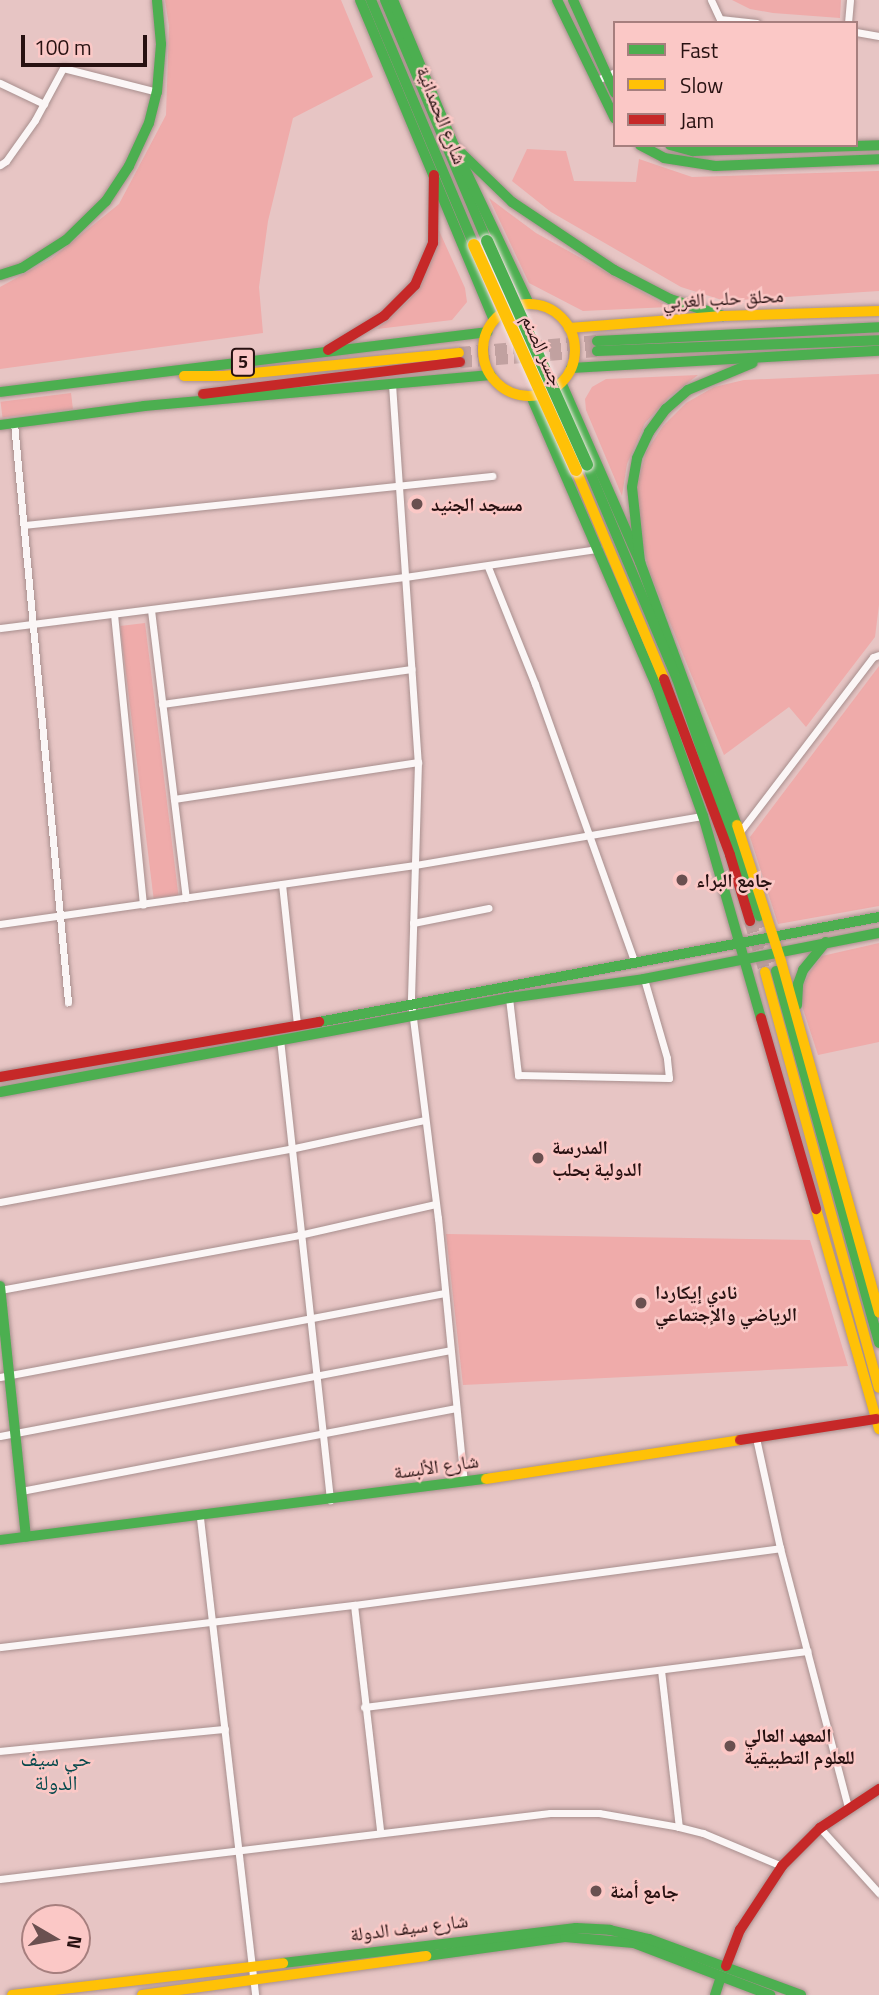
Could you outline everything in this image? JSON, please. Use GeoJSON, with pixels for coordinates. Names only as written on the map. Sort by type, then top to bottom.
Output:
{"type":"FeatureCollection","features":[{"type":"Feature","properties":{"kind":"main road"},"geometry":{"type":"LineString","coordinates":[[0,275],[22,268],[66,240],[106,201],[130,166],[149,123],[157,92],[161,44],[157,0]]}},
{"type":"Feature","properties":{"kind":"main road"},"geometry":{"type":"LineString","coordinates":[[360,0],[495,320]]}},
{"type":"Feature","properties":{"kind":"main road","name":"شارع الحمدانية"},"geometry":{"type":"LineString","coordinates":[[371,0],[480,243]]}},
{"type":"Feature","properties":{"kind":"main road","name":"شارع الحمدانية"},"geometry":{"type":"LineString","coordinates":[[385,0],[480,243]]}},
{"type":"Feature","properties":{"kind":"main road"},"geometry":{"type":"LineString","coordinates":[[393,0],[454,146],[529,304]]}},
{"type":"Feature","properties":{"kind":"main road"},"geometry":{"type":"LineString","coordinates":[[557,0],[606,76]]}},
{"type":"Feature","properties":{"kind":"main road"},"geometry":{"type":"LineString","coordinates":[[573,0],[606,76],[613,109]]}},
{"type":"Feature","properties":{"kind":"main road"},"geometry":{"type":"LineString","coordinates":[[858,145],[879,145]]}},
{"type":"Feature","properties":{"kind":"main road"},"geometry":{"type":"LineString","coordinates":[[454,146],[512,202],[614,270],[670,299],[723,316]]}},
{"type":"Feature","properties":{"kind":"main road"},"geometry":{"type":"LineString","coordinates":[[644,147],[664,158],[692,165],[879,159]]}},
{"type":"Feature","properties":{"kind":"main road"},"geometry":{"type":"LineString","coordinates":[[678,147],[693,151],[806,147]]}},
{"type":"Feature","properties":{"kind":"main road"},"geometry":{"type":"LineString","coordinates":[[325,352],[384,316],[415,285],[433,243],[434,175]]}},
{"type":"Feature","properties":{"kind":"main road","name":"جسر الصنم"},"geometry":{"type":"LineString","coordinates":[[480,243],[582,468],[672,681]]}},
{"type":"Feature","properties":{"kind":"main road"},"geometry":{"type":"LineString","coordinates":[[529,304],[553,310],[569,328],[575,348],[571,368],[561,382],[544,393],[531,396],[512,392],[491,375],[485,359],[487,332],[495,320],[516,306],[529,304]]}},
{"type":"Feature","properties":{"kind":"main road","name":"محلق حلب الغربي"},"geometry":{"type":"LineString","coordinates":[[569,328],[723,316],[879,311]]}},
{"type":"Feature","properties":{"kind":"main road"},"geometry":{"type":"LineString","coordinates":[[879,327],[597,346],[879,340]]}},
{"type":"Feature","properties":{"kind":"main road","name":"5"},"geometry":{"type":"LineString","coordinates":[[0,392],[487,332]]}},
{"type":"Feature","properties":{"kind":"main road"},"geometry":{"type":"LineString","coordinates":[[571,368],[879,351]]}},
{"type":"Feature","properties":{"kind":"main road","name":"5"},"geometry":{"type":"LineString","coordinates":[[128,375],[223,376],[459,357],[222,389],[144,406]]}},
{"type":"Feature","properties":{"kind":"main road"},"geometry":{"type":"LineString","coordinates":[[640,562],[632,487],[637,458],[649,432],[666,408],[688,390],[764,358]]}},
{"type":"Feature","properties":{"kind":"main road","name":"5"},"geometry":{"type":"LineString","coordinates":[[0,425],[144,406],[491,375]]}},
{"type":"Feature","properties":{"kind":"main road"},"geometry":{"type":"LineString","coordinates":[[561,382],[640,562],[672,681],[702,816],[878,1424]]}},
{"type":"Feature","properties":{"kind":"main road"},"geometry":{"type":"LineString","coordinates":[[531,396],[599,549],[672,681],[739,833],[779,951],[879,1313]]}},
{"type":"Feature","properties":{"kind":"main road"},"geometry":{"type":"LineString","coordinates":[[672,681],[730,855],[755,918]]}},
{"type":"Feature","properties":{"kind":"main road"},"geometry":{"type":"LineString","coordinates":[[0,1093],[279,1039],[740,941],[879,917]]}},
{"type":"Feature","properties":{"kind":"main road"},"geometry":{"type":"LineString","coordinates":[[0,1077],[297,1025],[644,979],[879,933]]}},
{"type":"Feature","properties":{"kind":"main road"},"geometry":{"type":"LineString","coordinates":[[798,1021],[800,977],[811,957],[826,942]]}},
{"type":"Feature","properties":{"kind":"main road"},"geometry":{"type":"LineString","coordinates":[[879,1343],[770,971],[879,1388]]}},
{"type":"Feature","properties":{"kind":"main road"},"geometry":{"type":"LineString","coordinates":[[0,1288],[5,1376],[15,1433],[26,1538]]}},
{"type":"Feature","properties":{"kind":"main road","name":"شارع الألبسة"},"geometry":{"type":"LineString","coordinates":[[0,1541],[200,1518],[756,1438],[878,1424]]}},
{"type":"Feature","properties":{"kind":"main road"},"geometry":{"type":"LineString","coordinates":[[715,1995],[740,1930],[782,1866],[820,1828],[879,1789]]}},
{"type":"Feature","properties":{"kind":"main road","name":"شارع سيف الدولة"},"geometry":{"type":"LineString","coordinates":[[12,1995],[251,1972],[576,1928],[610,1930],[649,1939],[724,1971],[770,1995]]}},
{"type":"Feature","properties":{"kind":"main road","name":"شارع سيف الدولة"},"geometry":{"type":"LineString","coordinates":[[724,1971],[801,1995]]}},
{"type":"Feature","properties":{"kind":"main road","name":"شارع سيف الدولة"},"geometry":{"type":"LineString","coordinates":[[142,1995],[183,1992],[251,1972]]}},
{"type":"Feature","properties":{"kind":"street"},"geometry":{"type":"LineString","coordinates":[[711,0],[717,21]]}},
{"type":"Feature","properties":{"kind":"street"},"geometry":{"type":"LineString","coordinates":[[848,21],[850,0]]}},
{"type":"Feature","properties":{"kind":"street"},"geometry":{"type":"LineString","coordinates":[[858,32],[879,36]]}},
{"type":"Feature","properties":{"kind":"street"},"geometry":{"type":"LineString","coordinates":[[0,164],[6,161],[44,104],[63,68],[157,92]]}},
{"type":"Feature","properties":{"kind":"street"},"geometry":{"type":"LineString","coordinates":[[0,83],[44,104]]}},
{"type":"Feature","properties":{"kind":"street"},"geometry":{"type":"LineString","coordinates":[[833,161],[834,147]]}},
{"type":"Feature","properties":{"kind":"street"},"geometry":{"type":"LineString","coordinates":[[392,383],[418,762],[411,1009],[436,1204],[464,1482]]}},
{"type":"Feature","properties":{"kind":"street"},"geometry":{"type":"LineString","coordinates":[[14,423],[68,1002]]}},
{"type":"Feature","properties":{"kind":"street"},"geometry":{"type":"LineString","coordinates":[[23,524],[492,476]]}},
{"type":"Feature","properties":{"kind":"street"},"geometry":{"type":"LineString","coordinates":[[0,628],[405,578],[599,549]]}},
{"type":"Feature","properties":{"kind":"street"},"geometry":{"type":"LineString","coordinates":[[488,567],[535,684],[635,963]]}},
{"type":"Feature","properties":{"kind":"street"},"geometry":{"type":"LineString","coordinates":[[151,610],[186,898]]}},
{"type":"Feature","properties":{"kind":"street"},"geometry":{"type":"LineString","coordinates":[[114,614],[143,905]]}},
{"type":"Feature","properties":{"kind":"street"},"geometry":{"type":"LineString","coordinates":[[739,833],[873,657],[879,655]]}},
{"type":"Feature","properties":{"kind":"street"},"geometry":{"type":"LineString","coordinates":[[162,704],[412,669]]}},
{"type":"Feature","properties":{"kind":"street"},"geometry":{"type":"LineString","coordinates":[[174,799],[418,762]]}},
{"type":"Feature","properties":{"kind":"street"},"geometry":{"type":"LineString","coordinates":[[0,924],[415,865],[702,816]]}},
{"type":"Feature","properties":{"kind":"street"},"geometry":{"type":"LineString","coordinates":[[282,884],[297,1025]]}},
{"type":"Feature","properties":{"kind":"street"},"geometry":{"type":"LineString","coordinates":[[413,923],[489,908]]}},
{"type":"Feature","properties":{"kind":"street"},"geometry":{"type":"LineString","coordinates":[[509,998],[518,1075],[669,1079],[667,1058],[644,979]]}},
{"type":"Feature","properties":{"kind":"street"},"geometry":{"type":"LineString","coordinates":[[279,1039],[289,1149],[330,1500]]}},
{"type":"Feature","properties":{"kind":"street"},"geometry":{"type":"LineString","coordinates":[[0,1202],[289,1149],[424,1120]]}},
{"type":"Feature","properties":{"kind":"street"},"geometry":{"type":"LineString","coordinates":[[0,1288],[299,1235],[436,1204]]}},
{"type":"Feature","properties":{"kind":"street"},"geometry":{"type":"LineString","coordinates":[[5,1376],[310,1316],[443,1293]]}},
{"type":"Feature","properties":{"kind":"street"},"geometry":{"type":"LineString","coordinates":[[0,1436],[449,1350]]}},
{"type":"Feature","properties":{"kind":"street"},"geometry":{"type":"LineString","coordinates":[[21,1491],[456,1408]]}},
{"type":"Feature","properties":{"kind":"street"},"geometry":{"type":"LineString","coordinates":[[756,1438],[780,1548],[848,1807]]}},
{"type":"Feature","properties":{"kind":"street"},"geometry":{"type":"LineString","coordinates":[[200,1518],[255,1995]]}},
{"type":"Feature","properties":{"kind":"street"},"geometry":{"type":"LineString","coordinates":[[0,1647],[354,1605],[780,1548]]}},
{"type":"Feature","properties":{"kind":"street"},"geometry":{"type":"LineString","coordinates":[[354,1605],[380,1831]]}},
{"type":"Feature","properties":{"kind":"street"},"geometry":{"type":"LineString","coordinates":[[364,1707],[807,1651]]}},
{"type":"Feature","properties":{"kind":"street"},"geometry":{"type":"LineString","coordinates":[[661,1670],[679,1827]]}},
{"type":"Feature","properties":{"kind":"street"},"geometry":{"type":"LineString","coordinates":[[0,1751],[225,1729]]}},
{"type":"Feature","properties":{"kind":"street"},"geometry":{"type":"LineString","coordinates":[[0,1878],[550,1813],[599,1813],[679,1827],[703,1833],[782,1866]]}},
{"type":"Feature","properties":{"kind":"street"},"geometry":{"type":"LineString","coordinates":[[820,1828],[879,1893]]}},
{"type":"Feature","properties":{"kind":"shaded area"},"geometry":{"type":"Polygon","coordinates":[[[165,0],[341,0],[373,77],[293,118],[268,221],[259,287],[263,333],[0,369],[0,287],[51,259],[119,204],[166,115],[169,26],[165,0]]]}},
{"type":"Feature","properties":{"kind":"shaded area"},"geometry":{"type":"Polygon","coordinates":[[[732,0],[841,0],[840,18],[773,13],[750,9],[732,0]]]}},
{"type":"Feature","properties":{"kind":"shaded area"},"geometry":{"type":"Polygon","coordinates":[[[527,149],[566,151],[574,181],[636,182],[639,159],[692,177],[879,171],[879,291],[725,301],[681,287],[551,212],[512,181],[527,149]]]}},
{"type":"Feature","properties":{"kind":"shaded area"},"geometry":{"type":"Polygon","coordinates":[[[489,198],[536,233],[669,307],[583,311],[529,283],[489,198]]]}},
{"type":"Feature","properties":{"kind":"shaded area"},"geometry":{"type":"Polygon","coordinates":[[[436,224],[465,288],[467,302],[452,320],[377,329],[410,299],[436,224]]]}},
{"type":"Feature","properties":{"kind":"shaded area"},"geometry":{"type":"Polygon","coordinates":[[[879,374],[879,605],[875,637],[806,727],[789,707],[724,755],[649,571],[638,523],[637,486],[646,452],[663,426],[686,403],[714,387],[744,380],[879,374]]]}},
{"type":"Feature","properties":{"kind":"shaded area"},"geometry":{"type":"Polygon","coordinates":[[[698,375],[669,397],[645,423],[627,464],[622,496],[586,410],[585,399],[592,387],[606,379],[698,375]]]}},
{"type":"Feature","properties":{"kind":"shaded area"},"geometry":{"type":"Polygon","coordinates":[[[71,393],[73,409],[2,418],[1,402],[71,393]]]}},
{"type":"Feature","properties":{"kind":"shaded area"},"geometry":{"type":"Polygon","coordinates":[[[145,623],[178,895],[154,898],[120,626],[145,623]]]}},
{"type":"Feature","properties":{"kind":"shaded area"},"geometry":{"type":"Polygon","coordinates":[[[879,666],[879,906],[778,924],[750,837],[879,666]]]}},
{"type":"Feature","properties":{"kind":"shaded area"},"geometry":{"type":"Polygon","coordinates":[[[879,943],[879,1042],[818,1055],[803,1009],[801,989],[810,972],[822,956],[879,943]]]}},
{"type":"Feature","properties":{"kind":"shaded area","name":"نادي إيكاردا الرياضي والإجتماعي"},"geometry":{"type":"Polygon","coordinates":[[[446,1234],[810,1240],[848,1366],[463,1385],[446,1234]]]}},
{"type":"Feature","properties":{"kind":"tunnel"},"geometry":{"type":"LineString","coordinates":[[459,353],[597,341]]}},
{"type":"Feature","properties":{"kind":"tunnel"},"geometry":{"type":"LineString","coordinates":[[460,362],[597,351]]}},
{"type":"Feature","properties":{"kind":"tunnel"},"geometry":{"type":"LineString","coordinates":[[759,916],[776,971]]}},
{"type":"Feature","properties":{"kind":"tunnel"},"geometry":{"type":"LineString","coordinates":[[750,921],[765,972]]}},
{"type":"Feature","properties":{"kind":"traffic: fast"},"geometry":{"type":"LineString","coordinates":[[0,275],[22,268],[66,240],[106,201],[129,166],[149,123],[157,92],[161,44],[157,0]]}},
{"type":"Feature","properties":{"kind":"traffic: fast"},"geometry":{"type":"LineString","coordinates":[[360,0],[494,320]]}},
{"type":"Feature","properties":{"kind":"traffic: fast"},"geometry":{"type":"LineString","coordinates":[[371,0],[474,245]]}},
{"type":"Feature","properties":{"kind":"traffic: fast"},"geometry":{"type":"LineString","coordinates":[[385,0],[487,241]]}},
{"type":"Feature","properties":{"kind":"traffic: fast"},"geometry":{"type":"LineString","coordinates":[[393,0],[454,146],[529,304]]}},
{"type":"Feature","properties":{"kind":"traffic: fast"},"geometry":{"type":"LineString","coordinates":[[557,0],[613,115]]}},
{"type":"Feature","properties":{"kind":"traffic: fast"},"geometry":{"type":"LineString","coordinates":[[573,0],[613,89]]}},
{"type":"Feature","properties":{"kind":"traffic: fast"},"geometry":{"type":"LineString","coordinates":[[858,146],[879,145]]}},
{"type":"Feature","properties":{"kind":"traffic: fast"},"geometry":{"type":"LineString","coordinates":[[454,146],[512,202],[614,270],[670,299],[723,316]]}},
{"type":"Feature","properties":{"kind":"traffic: fast"},"geometry":{"type":"LineString","coordinates":[[644,147],[664,158],[715,166],[879,159]]}},
{"type":"Feature","properties":{"kind":"traffic: fast"},"geometry":{"type":"LineString","coordinates":[[678,147],[693,151],[817,147]]}},
{"type":"Feature","properties":{"kind":"traffic: fast"},"geometry":{"type":"LineString","coordinates":[[487,241],[587,465]]}},
{"type":"Feature","properties":{"kind":"traffic: fast"},"geometry":{"type":"LineString","coordinates":[[597,341],[879,327]]}},
{"type":"Feature","properties":{"kind":"traffic: fast"},"geometry":{"type":"LineString","coordinates":[[0,392],[487,332]]}},
{"type":"Feature","properties":{"kind":"traffic: fast"},"geometry":{"type":"LineString","coordinates":[[597,351],[879,340]]}},
{"type":"Feature","properties":{"kind":"traffic: fast"},"geometry":{"type":"LineString","coordinates":[[571,368],[879,351]]}},
{"type":"Feature","properties":{"kind":"traffic: fast"},"geometry":{"type":"LineString","coordinates":[[640,562],[632,487],[637,458],[649,432],[666,409],[688,390],[753,363]]}},
{"type":"Feature","properties":{"kind":"traffic: fast"},"geometry":{"type":"LineString","coordinates":[[0,425],[144,406],[491,375]]}},
{"type":"Feature","properties":{"kind":"traffic: fast"},"geometry":{"type":"LineString","coordinates":[[561,382],[640,562],[737,825]]}},
{"type":"Feature","properties":{"kind":"traffic: fast"},"geometry":{"type":"LineString","coordinates":[[531,396],[657,687],[703,816],[761,1018]]}},
{"type":"Feature","properties":{"kind":"traffic: fast"},"geometry":{"type":"LineString","coordinates":[[587,465],[677,679],[759,916]]}},
{"type":"Feature","properties":{"kind":"traffic: fast"},"geometry":{"type":"LineString","coordinates":[[319,1022],[879,917]]}},
{"type":"Feature","properties":{"kind":"traffic: fast"},"geometry":{"type":"LineString","coordinates":[[0,1092],[509,998],[644,979],[879,933]]}},
{"type":"Feature","properties":{"kind":"traffic: fast"},"geometry":{"type":"LineString","coordinates":[[797,1005],[798,984],[803,970],[826,942]]}},
{"type":"Feature","properties":{"kind":"traffic: fast"},"geometry":{"type":"LineString","coordinates":[[776,971],[879,1343]]}},
{"type":"Feature","properties":{"kind":"traffic: fast"},"geometry":{"type":"LineString","coordinates":[[0,1286],[26,1537]]}},
{"type":"Feature","properties":{"kind":"traffic: fast"},"geometry":{"type":"LineString","coordinates":[[0,1540],[486,1479]]}},
{"type":"Feature","properties":{"kind":"traffic: fast"},"geometry":{"type":"LineString","coordinates":[[283,1963],[576,1928],[610,1930],[649,1939],[801,1995]]}},
{"type":"Feature","properties":{"kind":"traffic: fast"},"geometry":{"type":"LineString","coordinates":[[426,1956],[565,1937],[634,1943],[770,1995]]}},
{"type":"Feature","properties":{"kind":"traffic: fast"},"geometry":{"type":"LineString","coordinates":[[715,1995],[721,1977]]}},
{"type":"Feature","properties":{"kind":"traffic: slow"},"geometry":{"type":"LineString","coordinates":[[474,245],[576,470]]}},
{"type":"Feature","properties":{"kind":"traffic: slow"},"geometry":{"type":"LineString","coordinates":[[529,304],[546,308],[561,318],[571,333],[575,350],[571,367],[561,382],[546,392],[529,396],[512,392],[497,382],[487,367],[483,350],[487,333],[497,318],[512,308],[529,304]]}},
{"type":"Feature","properties":{"kind":"traffic: slow"},"geometry":{"type":"LineString","coordinates":[[569,328],[723,316],[879,311]]}},
{"type":"Feature","properties":{"kind":"traffic: slow"},"geometry":{"type":"LineString","coordinates":[[184,376],[223,376],[459,353]]}},
{"type":"Feature","properties":{"kind":"traffic: slow"},"geometry":{"type":"LineString","coordinates":[[576,470],[664,679]]}},
{"type":"Feature","properties":{"kind":"traffic: slow"},"geometry":{"type":"LineString","coordinates":[[737,825],[781,961],[879,1313]]}},
{"type":"Feature","properties":{"kind":"traffic: slow"},"geometry":{"type":"LineString","coordinates":[[765,972],[879,1388]]}},
{"type":"Feature","properties":{"kind":"traffic: slow"},"geometry":{"type":"LineString","coordinates":[[816,1209],[879,1429]]}},
{"type":"Feature","properties":{"kind":"traffic: slow"},"geometry":{"type":"LineString","coordinates":[[486,1479],[740,1440]]}},
{"type":"Feature","properties":{"kind":"traffic: slow"},"geometry":{"type":"LineString","coordinates":[[142,1995],[426,1956]]}},
{"type":"Feature","properties":{"kind":"traffic: slow"},"geometry":{"type":"LineString","coordinates":[[12,1995],[283,1963]]}},
{"type":"Feature","properties":{"kind":"traffic: jam"},"geometry":{"type":"LineString","coordinates":[[328,350],[384,316],[415,285],[433,243],[434,175]]}},
{"type":"Feature","properties":{"kind":"traffic: jam"},"geometry":{"type":"LineString","coordinates":[[203,394],[460,362]]}},
{"type":"Feature","properties":{"kind":"traffic: jam"},"geometry":{"type":"LineString","coordinates":[[664,679],[730,855],[750,921]]}},
{"type":"Feature","properties":{"kind":"traffic: jam"},"geometry":{"type":"LineString","coordinates":[[761,1018],[816,1209]]}},
{"type":"Feature","properties":{"kind":"traffic: jam"},"geometry":{"type":"LineString","coordinates":[[0,1077],[319,1022]]}},
{"type":"Feature","properties":{"kind":"traffic: jam"},"geometry":{"type":"LineString","coordinates":[[740,1440],[876,1419]]}},
{"type":"Feature","properties":{"kind":"traffic: jam"},"geometry":{"type":"LineString","coordinates":[[726,1966],[740,1930],[782,1866],[820,1828],[879,1789]]}},
{"type":"Feature","properties":{"kind":"place","name":"مسجد الجنيد"},"geometry":{"type":"Point","coordinates":[417,504]}},
{"type":"Feature","properties":{"kind":"place","name":"جامع البراء"},"geometry":{"type":"Point","coordinates":[682,880]}},
{"type":"Feature","properties":{"kind":"place","name":"المدرسة الدولية بحلب"},"geometry":{"type":"Point","coordinates":[538,1158]}},
{"type":"Feature","properties":{"kind":"place","name":"نادي إيكاردا الرياضي والإجتماعي"},"geometry":{"type":"Point","coordinates":[641,1303]}},
{"type":"Feature","properties":{"kind":"place","name":"المعهد العالي للعلوم التطبيقية"},"geometry":{"type":"Point","coordinates":[730,1746]}},
{"type":"Feature","properties":{"kind":"place","name":"جامع أمنة"},"geometry":{"type":"Point","coordinates":[596,1891]}},
{"type":"Feature","properties":{"kind":"district","name":"حي سيف الدولة"},"geometry":{"type":"Point","coordinates":[56,1770]}}]}
